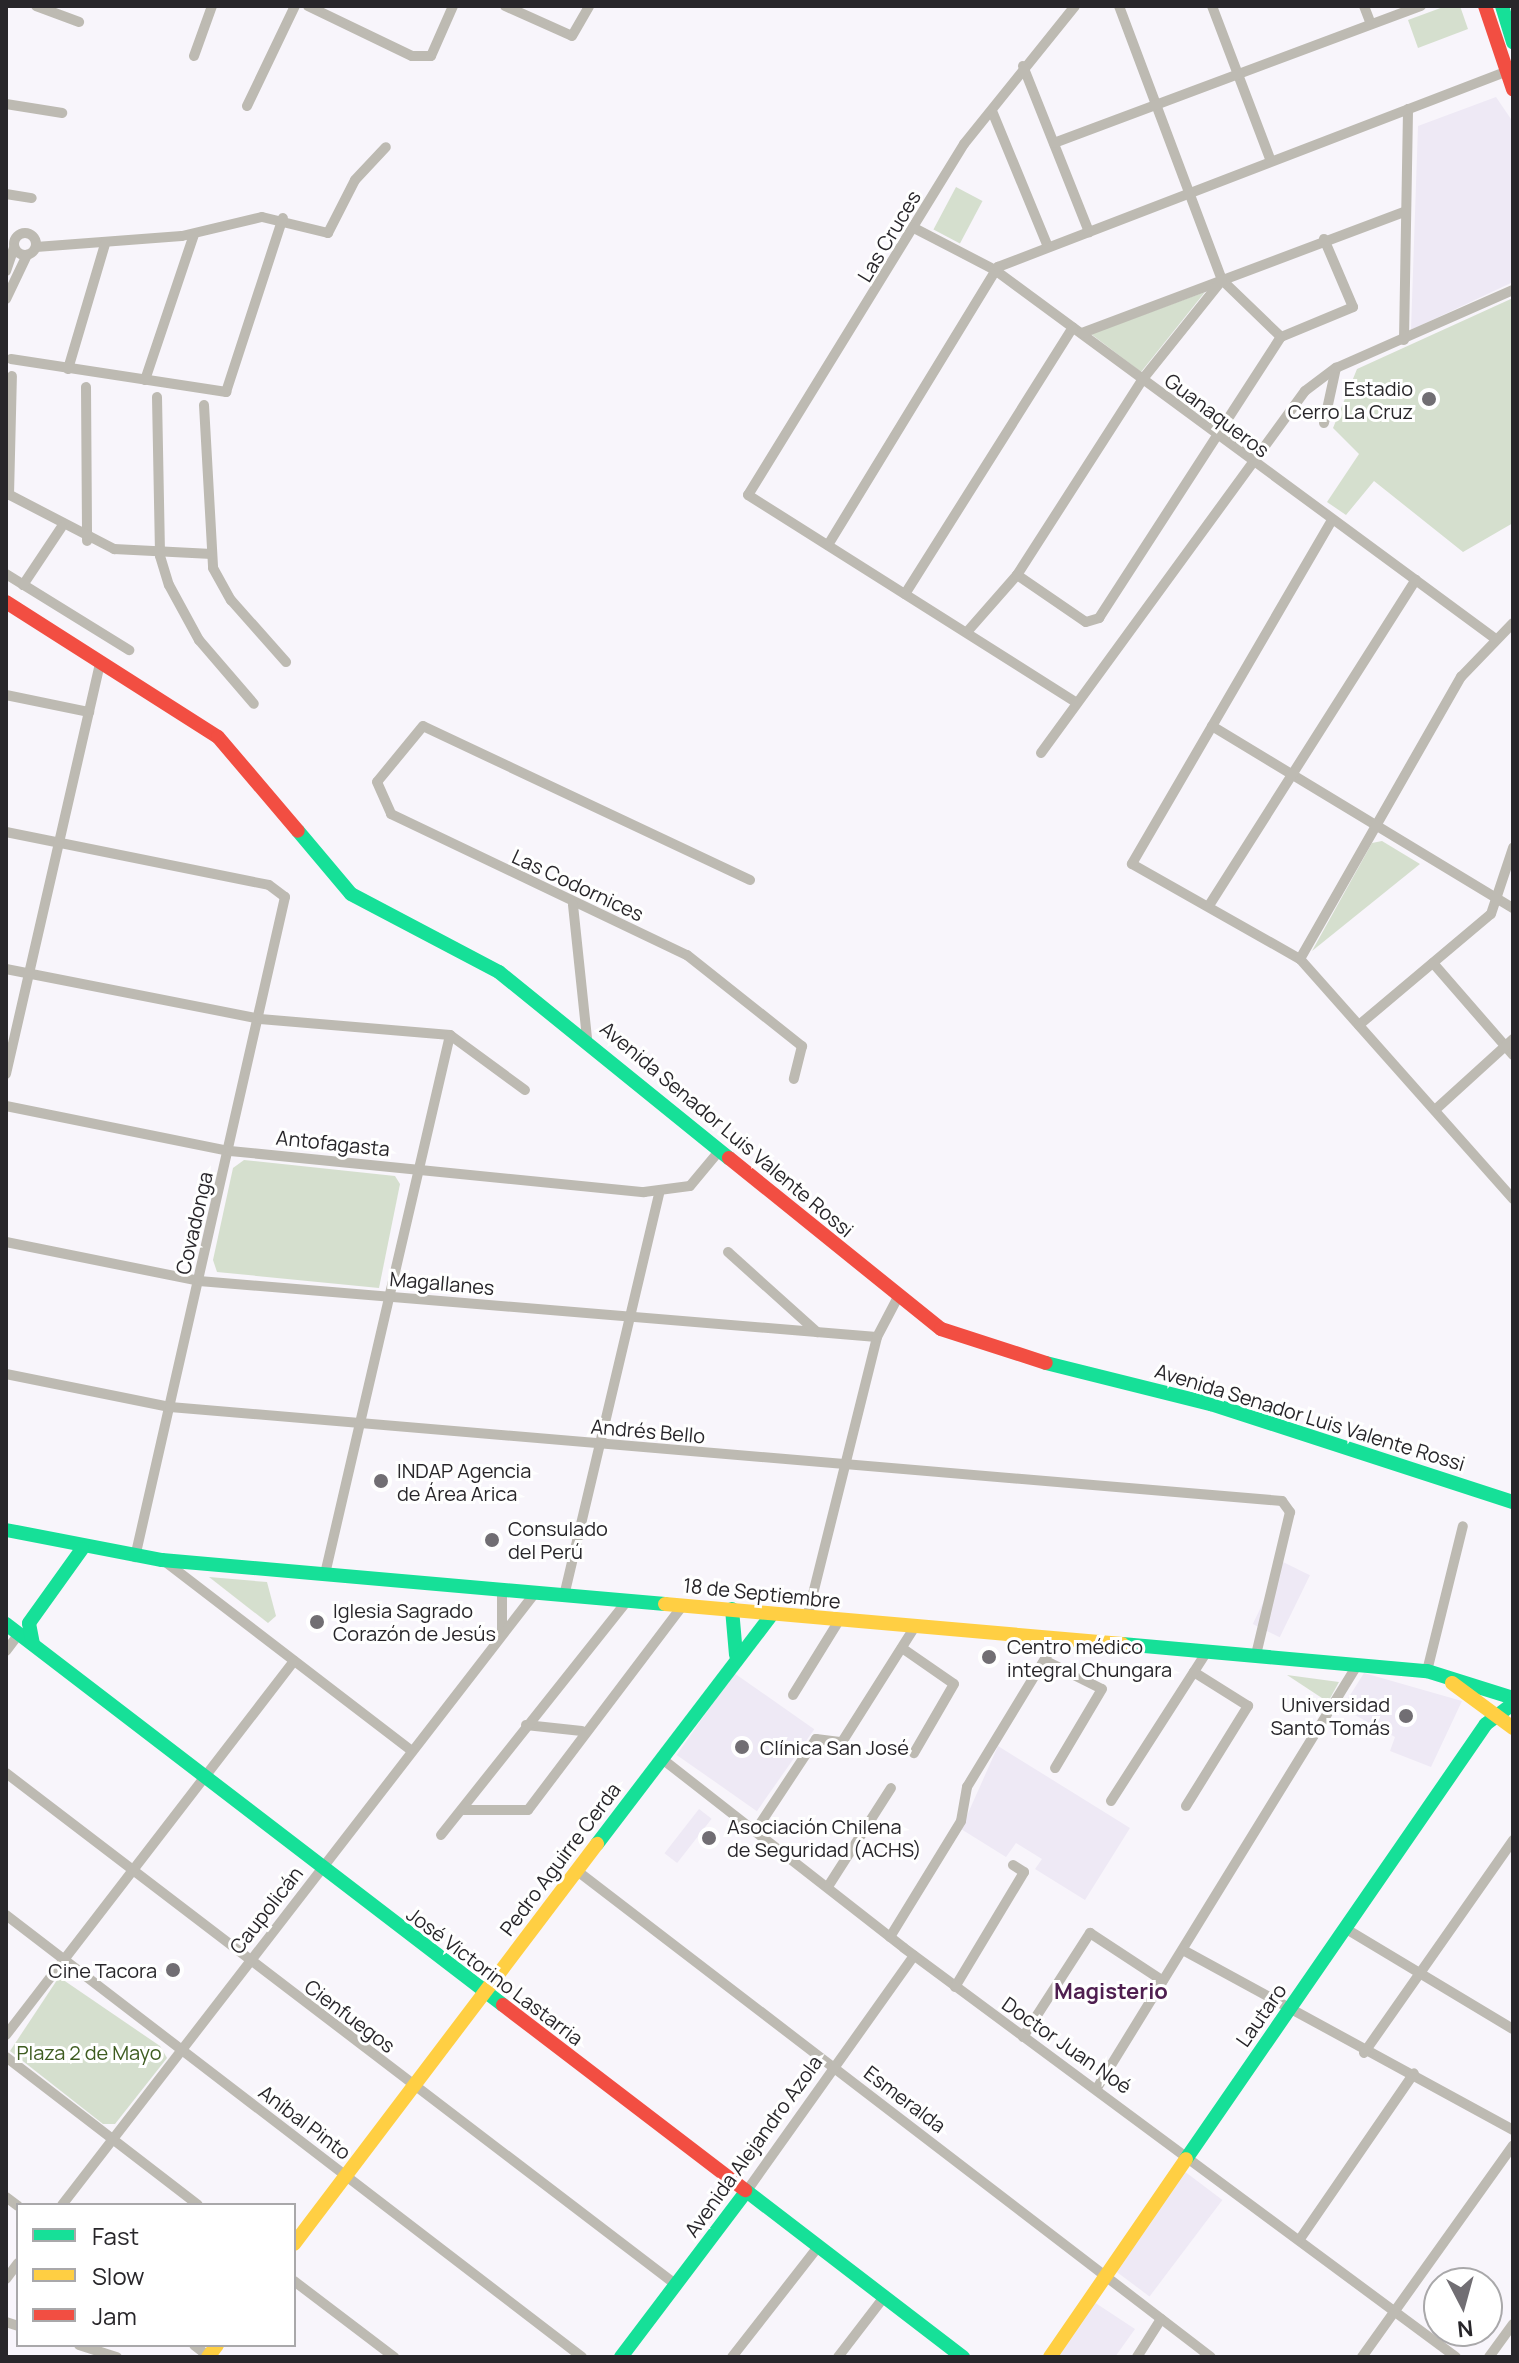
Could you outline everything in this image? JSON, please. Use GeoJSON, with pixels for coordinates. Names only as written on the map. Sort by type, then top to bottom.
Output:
{"type":"FeatureCollection","features":[{"type":"Feature","properties":{"kind":"main road"},"geometry":{"type":"LineString","coordinates":[[1485,6],[1513,89]]}},
{"type":"Feature","properties":{"kind":"main road"},"geometry":{"type":"LineString","coordinates":[[1502,6],[1513,42]]}},
{"type":"Feature","properties":{"kind":"main road","name":"Avenida Senador Luis Valente Rossi"},"geometry":{"type":"LineString","coordinates":[[9,606],[232,750],[311,854],[351,894],[499,972],[587,1039],[898,1297],[941,1329],[991,1349],[1211,1404],[1513,1502]]}},
{"type":"Feature","properties":{"kind":"main road","name":"18 de Septiembre"},"geometry":{"type":"LineString","coordinates":[[6,1530],[82,1549],[162,1560],[684,1604],[1055,1642],[1256,1655],[1433,1672],[1513,1701]]}},
{"type":"Feature","properties":{"kind":"main road"},"geometry":{"type":"LineString","coordinates":[[33,1644],[29,1623],[82,1549]]}},
{"type":"Feature","properties":{"kind":"main road"},"geometry":{"type":"LineString","coordinates":[[732,1609],[739,1639],[734,1661]]}},
{"type":"Feature","properties":{"kind":"main road","name":"Pedro Aguirre Cerda"},"geometry":{"type":"LineString","coordinates":[[296,2241],[772,1614]]}},
{"type":"Feature","properties":{"kind":"main road","name":"José Victorino Lastarria"},"geometry":{"type":"LineString","coordinates":[[6,1624],[884,2297],[953,2354]]}},
{"type":"Feature","properties":{"kind":"main road"},"geometry":{"type":"LineString","coordinates":[[1433,1672],[1513,1728]]}},
{"type":"Feature","properties":{"kind":"main road","name":"Lautaro"},"geometry":{"type":"LineString","coordinates":[[1050,2357],[1190,2156],[1285,2012],[1348,1930],[1494,1714],[1513,1701]]}},
{"type":"Feature","properties":{"kind":"main road","name":"Avenida Alejandro Azola"},"geometry":{"type":"LineString","coordinates":[[621,2357],[746,2192]]}},
{"type":"Feature","properties":{"kind":"street"},"geometry":{"type":"LineString","coordinates":[[36,6],[79,22]]}},
{"type":"Feature","properties":{"kind":"street"},"geometry":{"type":"LineString","coordinates":[[194,56],[212,6]]}},
{"type":"Feature","properties":{"kind":"street"},"geometry":{"type":"LineString","coordinates":[[247,106],[295,6]]}},
{"type":"Feature","properties":{"kind":"street"},"geometry":{"type":"LineString","coordinates":[[308,6],[412,56],[431,56],[453,6]]}},
{"type":"Feature","properties":{"kind":"street"},"geometry":{"type":"LineString","coordinates":[[505,6],[572,36],[589,6]]}},
{"type":"Feature","properties":{"kind":"street","name":"Las Cruces"},"geometry":{"type":"LineString","coordinates":[[828,545],[748,495],[992,111],[1023,66],[1075,6]]}},
{"type":"Feature","properties":{"kind":"street"},"geometry":{"type":"LineString","coordinates":[[1119,6],[1222,280],[1281,337]]}},
{"type":"Feature","properties":{"kind":"street"},"geometry":{"type":"LineString","coordinates":[[1212,6],[1271,161]]}},
{"type":"Feature","properties":{"kind":"street"},"geometry":{"type":"LineString","coordinates":[[1364,6],[1371,24]]}},
{"type":"Feature","properties":{"kind":"street"},"geometry":{"type":"LineString","coordinates":[[1054,143],[1421,6]]}},
{"type":"Feature","properties":{"kind":"street"},"geometry":{"type":"LineString","coordinates":[[1023,66],[1089,232]]}},
{"type":"Feature","properties":{"kind":"street"},"geometry":{"type":"LineString","coordinates":[[1077,703],[828,545],[995,270],[1509,70]]}},
{"type":"Feature","properties":{"kind":"street"},"geometry":{"type":"LineString","coordinates":[[6,104],[62,113]]}},
{"type":"Feature","properties":{"kind":"street"},"geometry":{"type":"LineString","coordinates":[[1404,340],[1408,109]]}},
{"type":"Feature","properties":{"kind":"street"},"geometry":{"type":"LineString","coordinates":[[992,111],[1048,247]]}},
{"type":"Feature","properties":{"kind":"street"},"geometry":{"type":"LineString","coordinates":[[12,240],[31,251],[105,244],[194,234],[233,219],[283,218],[328,233],[355,180],[386,147]]}},
{"type":"Feature","properties":{"kind":"street"},"geometry":{"type":"LineString","coordinates":[[6,194],[32,198]]}},
{"type":"Feature","properties":{"kind":"street"},"geometry":{"type":"LineString","coordinates":[[905,594],[1078,330],[1406,211]]}},
{"type":"Feature","properties":{"kind":"street"},"geometry":{"type":"LineString","coordinates":[[11,359],[226,392],[283,218]]}},
{"type":"Feature","properties":{"kind":"street","name":"Guanaqueros"},"geometry":{"type":"LineString","coordinates":[[916,229],[995,270],[1219,439],[1493,637]]}},
{"type":"Feature","properties":{"kind":"street"},"geometry":{"type":"LineString","coordinates":[[6,299],[31,251],[29,233],[12,240]]}},
{"type":"Feature","properties":{"kind":"street"},"geometry":{"type":"LineString","coordinates":[[145,380],[194,234]]}},
{"type":"Feature","properties":{"kind":"street"},"geometry":{"type":"LineString","coordinates":[[1017,575],[1093,623],[1219,439],[1281,337],[1355,303],[1324,239]]}},
{"type":"Feature","properties":{"kind":"street"},"geometry":{"type":"LineString","coordinates":[[6,271],[12,240]]}},
{"type":"Feature","properties":{"kind":"street"},"geometry":{"type":"LineString","coordinates":[[68,369],[105,244]]}},
{"type":"Feature","properties":{"kind":"street"},"geometry":{"type":"LineString","coordinates":[[967,632],[1017,575],[1142,380],[1222,280]]}},
{"type":"Feature","properties":{"kind":"street"},"geometry":{"type":"LineString","coordinates":[[1041,753],[1255,465],[1305,391],[1336,368],[1513,290]]}},
{"type":"Feature","properties":{"kind":"street"},"geometry":{"type":"LineString","coordinates":[[1324,423],[1336,368]]}},
{"type":"Feature","properties":{"kind":"street"},"geometry":{"type":"LineString","coordinates":[[12,376],[8,494],[87,541],[160,556],[212,554]]}},
{"type":"Feature","properties":{"kind":"street"},"geometry":{"type":"LineString","coordinates":[[86,387],[87,541]]}},
{"type":"Feature","properties":{"kind":"street"},"geometry":{"type":"LineString","coordinates":[[157,397],[160,556],[184,618],[254,704]]}},
{"type":"Feature","properties":{"kind":"street"},"geometry":{"type":"LineString","coordinates":[[204,405],[212,554],[231,600],[286,662]]}},
{"type":"Feature","properties":{"kind":"street"},"geometry":{"type":"LineString","coordinates":[[1332,520],[1132,864],[1210,904],[1300,959],[1513,1199]]}},
{"type":"Feature","properties":{"kind":"street"},"geometry":{"type":"LineString","coordinates":[[23,585],[61,528]]}},
{"type":"Feature","properties":{"kind":"street"},"geometry":{"type":"LineString","coordinates":[[6,574],[129,650]]}},
{"type":"Feature","properties":{"kind":"street"},"geometry":{"type":"LineString","coordinates":[[1210,904],[1416,580]]}},
{"type":"Feature","properties":{"kind":"street"},"geometry":{"type":"LineString","coordinates":[[1300,959],[1447,698],[1493,637],[1513,623]]}},
{"type":"Feature","properties":{"kind":"street"},"geometry":{"type":"LineString","coordinates":[[6,1074],[100,665]]}},
{"type":"Feature","properties":{"kind":"street"},"geometry":{"type":"LineString","coordinates":[[6,695],[89,712]]}},
{"type":"Feature","properties":{"kind":"street","name":"Las Codornices"},"geometry":{"type":"LineString","coordinates":[[750,880],[423,726],[377,782],[391,814],[573,905],[687,955],[802,1046],[794,1079]]}},
{"type":"Feature","properties":{"kind":"street"},"geometry":{"type":"LineString","coordinates":[[1212,726],[1374,827],[1513,908]]}},
{"type":"Feature","properties":{"kind":"street"},"geometry":{"type":"LineString","coordinates":[[6,832],[59,843]]}},
{"type":"Feature","properties":{"kind":"street","name":"Covadonga"},"geometry":{"type":"LineString","coordinates":[[59,843],[269,885],[285,897],[260,1019],[135,1557]]}},
{"type":"Feature","properties":{"kind":"street"},"geometry":{"type":"LineString","coordinates":[[1359,1025],[1488,917],[1498,899],[1513,848]]}},
{"type":"Feature","properties":{"kind":"street"},"geometry":{"type":"LineString","coordinates":[[573,905],[587,1039]]}},
{"type":"Feature","properties":{"kind":"street"},"geometry":{"type":"LineString","coordinates":[[1433,963],[1510,1046],[1435,1110]]}},
{"type":"Feature","properties":{"kind":"street"},"geometry":{"type":"LineString","coordinates":[[6,969],[260,1019],[450,1035],[525,1090]]}},
{"type":"Feature","properties":{"kind":"street"},"geometry":{"type":"LineString","coordinates":[[325,1574],[450,1035]]}},
{"type":"Feature","properties":{"kind":"street","name":"Antofagasta"},"geometry":{"type":"LineString","coordinates":[[6,1106],[230,1151],[659,1193]]}},
{"type":"Feature","properties":{"kind":"street"},"geometry":{"type":"LineString","coordinates":[[564,1596],[659,1193],[690,1186],[720,1150]]}},
{"type":"Feature","properties":{"kind":"street","name":"Magallanes"},"geometry":{"type":"LineString","coordinates":[[6,1242],[199,1281],[877,1337]]}},
{"type":"Feature","properties":{"kind":"street"},"geometry":{"type":"LineString","coordinates":[[728,1252],[817,1332]]}},
{"type":"Feature","properties":{"kind":"street"},"geometry":{"type":"LineString","coordinates":[[807,1618],[877,1337],[898,1297]]}},
{"type":"Feature","properties":{"kind":"street","name":"Andrés Bello"},"geometry":{"type":"LineString","coordinates":[[6,1374],[170,1407],[1289,1506],[1256,1655]]}},
{"type":"Feature","properties":{"kind":"street"},"geometry":{"type":"LineString","coordinates":[[1433,1672],[1463,1526]]}},
{"type":"Feature","properties":{"kind":"street"},"geometry":{"type":"LineString","coordinates":[[162,1560],[412,1751]]}},
{"type":"Feature","properties":{"kind":"street"},"geometry":{"type":"LineString","coordinates":[[500,1638],[502,1590]]}},
{"type":"Feature","properties":{"kind":"street","name":"Caupolicán"},"geometry":{"type":"LineString","coordinates":[[64,2203],[535,1593]]}},
{"type":"Feature","properties":{"kind":"street"},"geometry":{"type":"LineString","coordinates":[[441,1835],[628,1600]]}},
{"type":"Feature","properties":{"kind":"street"},"geometry":{"type":"LineString","coordinates":[[462,1810],[528,1810],[582,1731],[684,1604]]}},
{"type":"Feature","properties":{"kind":"street"},"geometry":{"type":"LineString","coordinates":[[793,1695],[838,1622]]}},
{"type":"Feature","properties":{"kind":"street"},"geometry":{"type":"LineString","coordinates":[[756,1830],[816,1739],[842,1742],[914,1628]]}},
{"type":"Feature","properties":{"kind":"street"},"geometry":{"type":"LineString","coordinates":[[6,1651],[19,1634]]}},
{"type":"Feature","properties":{"kind":"street"},"geometry":{"type":"LineString","coordinates":[[890,1937],[961,1821],[967,1787],[1048,1662],[1055,1642]]}},
{"type":"Feature","properties":{"kind":"street"},"geometry":{"type":"LineString","coordinates":[[902,1648],[954,1684],[914,1753]]}},
{"type":"Feature","properties":{"kind":"street"},"geometry":{"type":"LineString","coordinates":[[1111,1801],[1206,1653]]}},
{"type":"Feature","properties":{"kind":"street"},"geometry":{"type":"LineString","coordinates":[[6,2035],[294,1661]]}},
{"type":"Feature","properties":{"kind":"street"},"geometry":{"type":"LineString","coordinates":[[1048,1662],[1102,1689],[1055,1768]]}},
{"type":"Feature","properties":{"kind":"street"},"geometry":{"type":"LineString","coordinates":[[1097,2088],[1357,1666]]}},
{"type":"Feature","properties":{"kind":"street"},"geometry":{"type":"LineString","coordinates":[[1186,1806],[1248,1706],[1194,1672]]}},
{"type":"Feature","properties":{"kind":"street"},"geometry":{"type":"LineString","coordinates":[[526,1725],[582,1731]]}},
{"type":"Feature","properties":{"kind":"street","name":"Doctor Juan Noé"},"geometry":{"type":"LineString","coordinates":[[661,1758],[829,1885],[955,1987],[1190,2156],[1456,2357]]}},
{"type":"Feature","properties":{"kind":"street","name":"Cienfuegos"},"geometry":{"type":"LineString","coordinates":[[6,1773],[249,1962],[675,2284]]}},
{"type":"Feature","properties":{"kind":"street"},"geometry":{"type":"LineString","coordinates":[[829,1885],[891,1788]]}},
{"type":"Feature","properties":{"kind":"street"},"geometry":{"type":"LineString","coordinates":[[1364,2053],[1513,1840]]}},
{"type":"Feature","properties":{"kind":"street"},"geometry":{"type":"LineString","coordinates":[[955,1987],[1024,1872],[1013,1865]]}},
{"type":"Feature","properties":{"kind":"street","name":"Esmeralda"},"geometry":{"type":"LineString","coordinates":[[576,1870],[1211,2357]]}},
{"type":"Feature","properties":{"kind":"street","name":"Aníbal Pinto"},"geometry":{"type":"LineString","coordinates":[[6,1915],[582,2357]]}},
{"type":"Feature","properties":{"kind":"street"},"geometry":{"type":"LineString","coordinates":[[1348,1930],[1513,2029]]}},
{"type":"Feature","properties":{"kind":"street"},"geometry":{"type":"LineString","coordinates":[[1023,2037],[1090,1933],[1163,1981]]}},
{"type":"Feature","properties":{"kind":"street"},"geometry":{"type":"LineString","coordinates":[[1183,1950],[1285,2012],[1364,2053],[1414,2073],[1513,2130]]}},
{"type":"Feature","properties":{"kind":"street","name":"Avenida Alejandro Azola"},"geometry":{"type":"LineString","coordinates":[[746,2192],[914,1956]]}},
{"type":"Feature","properties":{"kind":"street"},"geometry":{"type":"LineString","coordinates":[[6,2057],[195,2203]]}},
{"type":"Feature","properties":{"kind":"street"},"geometry":{"type":"LineString","coordinates":[[1300,2239],[1414,2073]]}},
{"type":"Feature","properties":{"kind":"street"},"geometry":{"type":"LineString","coordinates":[[1362,2357],[1513,2145]]}},
{"type":"Feature","properties":{"kind":"street"},"geometry":{"type":"LineString","coordinates":[[732,2357],[818,2247]]}},
{"type":"Feature","properties":{"kind":"street"},"geometry":{"type":"LineString","coordinates":[[296,2283],[394,2357]]}},
{"type":"Feature","properties":{"kind":"street"},"geometry":{"type":"LineString","coordinates":[[838,2357],[884,2297]]}},
{"type":"Feature","properties":{"kind":"street"},"geometry":{"type":"LineString","coordinates":[[1137,2357],[1161,2319]]}},
{"type":"Feature","properties":{"kind":"street"},"geometry":{"type":"LineString","coordinates":[[1489,2357],[1513,2324]]}},
{"type":"Feature","properties":{"kind":"street"},"geometry":{"type":"LineString","coordinates":[[85,2347],[117,2357]]}},
{"type":"Feature","properties":{"kind":"shaded area"},"geometry":{"type":"Polygon","coordinates":[[[1496,97],[1513,122],[1513,282],[1411,330],[1418,126],[1496,97]]]}},
{"type":"Feature","properties":{"kind":"shaded area"},"geometry":{"type":"Polygon","coordinates":[[[1283,1562],[1310,1575],[1280,1637],[1253,1624],[1283,1562]]]}},
{"type":"Feature","properties":{"kind":"shaded area","name":"Clínica San José"},"geometry":{"type":"Polygon","coordinates":[[[734,1673],[814,1729],[757,1811],[677,1755],[734,1673]]]}},
{"type":"Feature","properties":{"kind":"shaded area","name":"Universidad Santo Tomás"},"geometry":{"type":"Polygon","coordinates":[[[1364,1673],[1462,1701],[1431,1767],[1390,1751],[1395,1737],[1342,1708],[1364,1673]]]}},
{"type":"Feature","properties":{"kind":"shaded area"},"geometry":{"type":"Polygon","coordinates":[[[998,1746],[1130,1828],[1085,1900],[1035,1869],[1042,1859],[1016,1843],[1006,1857],[961,1829],[998,1746]]]}},
{"type":"Feature","properties":{"kind":"shaded area"},"geometry":{"type":"Polygon","coordinates":[[[699,1809],[712,1819],[677,1863],[665,1853],[699,1809]]]}},
{"type":"Feature","properties":{"kind":"shaded area"},"geometry":{"type":"Polygon","coordinates":[[[1184,2171],[1222,2200],[1150,2297],[1111,2268],[1184,2171]]]}},
{"type":"Feature","properties":{"kind":"shaded area"},"geometry":{"type":"Polygon","coordinates":[[[1094,2302],[1135,2329],[1115,2357],[1056,2357],[1094,2302]]]}},
{"type":"Feature","properties":{"kind":"green space"},"geometry":{"type":"Polygon","coordinates":[[[1446,6],[1460,6],[1468,29],[1418,48],[1408,20],[1446,6]]]}},
{"type":"Feature","properties":{"kind":"green space"},"geometry":{"type":"Polygon","coordinates":[[[956,187],[982,201],[960,243],[933,229],[956,187]]]}},
{"type":"Feature","properties":{"kind":"green space"},"geometry":{"type":"Polygon","coordinates":[[[1205,292],[1141,372],[1091,334],[1205,292]]]}},
{"type":"Feature","properties":{"kind":"green space","name":"Estadio Cerro La Cruz"},"geometry":{"type":"Polygon","coordinates":[[[1513,298],[1513,523],[1463,552],[1374,481],[1346,515],[1327,502],[1359,454],[1333,428],[1357,369],[1513,298]]]}},
{"type":"Feature","properties":{"kind":"green space"},"geometry":{"type":"Polygon","coordinates":[[[1382,841],[1420,864],[1312,951],[1372,843],[1382,841]]]}},
{"type":"Feature","properties":{"kind":"green space"},"geometry":{"type":"Polygon","coordinates":[[[244,1160],[395,1176],[400,1184],[379,1288],[217,1272],[213,1260],[233,1168],[244,1160]]]}},
{"type":"Feature","properties":{"kind":"green space"},"geometry":{"type":"Polygon","coordinates":[[[209,1577],[267,1582],[276,1616],[268,1623],[209,1577]]]}},
{"type":"Feature","properties":{"kind":"green space"},"geometry":{"type":"Polygon","coordinates":[[[1287,1675],[1339,1682],[1328,1702],[1287,1675]]]}},
{"type":"Feature","properties":{"kind":"green space","name":"Plaza 2 de Mayo"},"geometry":{"type":"Polygon","coordinates":[[[59,1977],[160,2046],[167,2058],[115,2124],[103,2124],[10,2051],[59,1977]]]}},
{"type":"Feature","properties":{"kind":"traffic: fast"},"geometry":{"type":"LineString","coordinates":[[1502,6],[1513,42]]}},
{"type":"Feature","properties":{"kind":"traffic: fast"},"geometry":{"type":"LineString","coordinates":[[298,831],[351,894],[499,972],[729,1158]]}},
{"type":"Feature","properties":{"kind":"traffic: fast"},"geometry":{"type":"LineString","coordinates":[[1046,1363],[1211,1404],[1513,1502]]}},
{"type":"Feature","properties":{"kind":"traffic: fast"},"geometry":{"type":"LineString","coordinates":[[6,1530],[162,1560],[665,1604]]}},
{"type":"Feature","properties":{"kind":"traffic: fast"},"geometry":{"type":"LineString","coordinates":[[33,1644],[29,1623],[82,1549]]}},
{"type":"Feature","properties":{"kind":"traffic: fast"},"geometry":{"type":"LineString","coordinates":[[732,1609],[736,1655]]}},
{"type":"Feature","properties":{"kind":"traffic: fast"},"geometry":{"type":"LineString","coordinates":[[597,1844],[772,1614]]}},
{"type":"Feature","properties":{"kind":"traffic: fast"},"geometry":{"type":"LineString","coordinates":[[6,1624],[503,2005]]}},
{"type":"Feature","properties":{"kind":"traffic: fast"},"geometry":{"type":"LineString","coordinates":[[1122,1644],[1427,1671],[1513,1698]]}},
{"type":"Feature","properties":{"kind":"traffic: fast"},"geometry":{"type":"LineString","coordinates":[[1186,2159],[1486,1724],[1513,1704]]}},
{"type":"Feature","properties":{"kind":"traffic: fast"},"geometry":{"type":"LineString","coordinates":[[745,2190],[963,2357]]}},
{"type":"Feature","properties":{"kind":"traffic: fast"},"geometry":{"type":"LineString","coordinates":[[621,2357],[746,2192]]}},
{"type":"Feature","properties":{"kind":"traffic: slow"},"geometry":{"type":"LineString","coordinates":[[665,1604],[1122,1644]]}},
{"type":"Feature","properties":{"kind":"traffic: slow"},"geometry":{"type":"LineString","coordinates":[[1452,1683],[1513,1728]]}},
{"type":"Feature","properties":{"kind":"traffic: slow"},"geometry":{"type":"LineString","coordinates":[[296,2241],[597,1844]]}},
{"type":"Feature","properties":{"kind":"traffic: slow"},"geometry":{"type":"LineString","coordinates":[[1050,2357],[1186,2159]]}},
{"type":"Feature","properties":{"kind":"traffic: slow"},"geometry":{"type":"LineString","coordinates":[[208,2357],[216,2347]]}},
{"type":"Feature","properties":{"kind":"traffic: jam"},"geometry":{"type":"LineString","coordinates":[[1485,6],[1513,89]]}},
{"type":"Feature","properties":{"kind":"traffic: jam"},"geometry":{"type":"LineString","coordinates":[[6,602],[218,737],[298,831]]}},
{"type":"Feature","properties":{"kind":"traffic: jam"},"geometry":{"type":"LineString","coordinates":[[729,1158],[941,1329],[1046,1363]]}},
{"type":"Feature","properties":{"kind":"traffic: jam"},"geometry":{"type":"LineString","coordinates":[[503,2005],[745,2190]]}},
{"type":"Feature","properties":{"kind":"place","name":"Estadio Cerro La Cruz"},"geometry":{"type":"Point","coordinates":[1429,399]}},
{"type":"Feature","properties":{"kind":"place","name":"INDAP Agencia de Área Arica"},"geometry":{"type":"Point","coordinates":[381,1481]}},
{"type":"Feature","properties":{"kind":"place","name":"Consulado del Perú"},"geometry":{"type":"Point","coordinates":[492,1540]}},
{"type":"Feature","properties":{"kind":"place","name":"Iglesia Sagrado Corazón de Jesús"},"geometry":{"type":"Point","coordinates":[317,1622]}},
{"type":"Feature","properties":{"kind":"place","name":"Centro médico integral Chungara"},"geometry":{"type":"Point","coordinates":[989,1657]}},
{"type":"Feature","properties":{"kind":"place","name":"Universidad Santo Tomás"},"geometry":{"type":"Point","coordinates":[1406,1716]}},
{"type":"Feature","properties":{"kind":"place","name":"Clínica San José"},"geometry":{"type":"Point","coordinates":[742,1747]}},
{"type":"Feature","properties":{"kind":"place","name":"Asociación Chilena de Seguridad (ACHS)"},"geometry":{"type":"Point","coordinates":[709,1838]}},
{"type":"Feature","properties":{"kind":"place","name":"Cine Tacora"},"geometry":{"type":"Point","coordinates":[173,1970]}},
{"type":"Feature","properties":{"kind":"district","name":"Magisterio"},"geometry":{"type":"Point","coordinates":[1111,1992]}}]}
